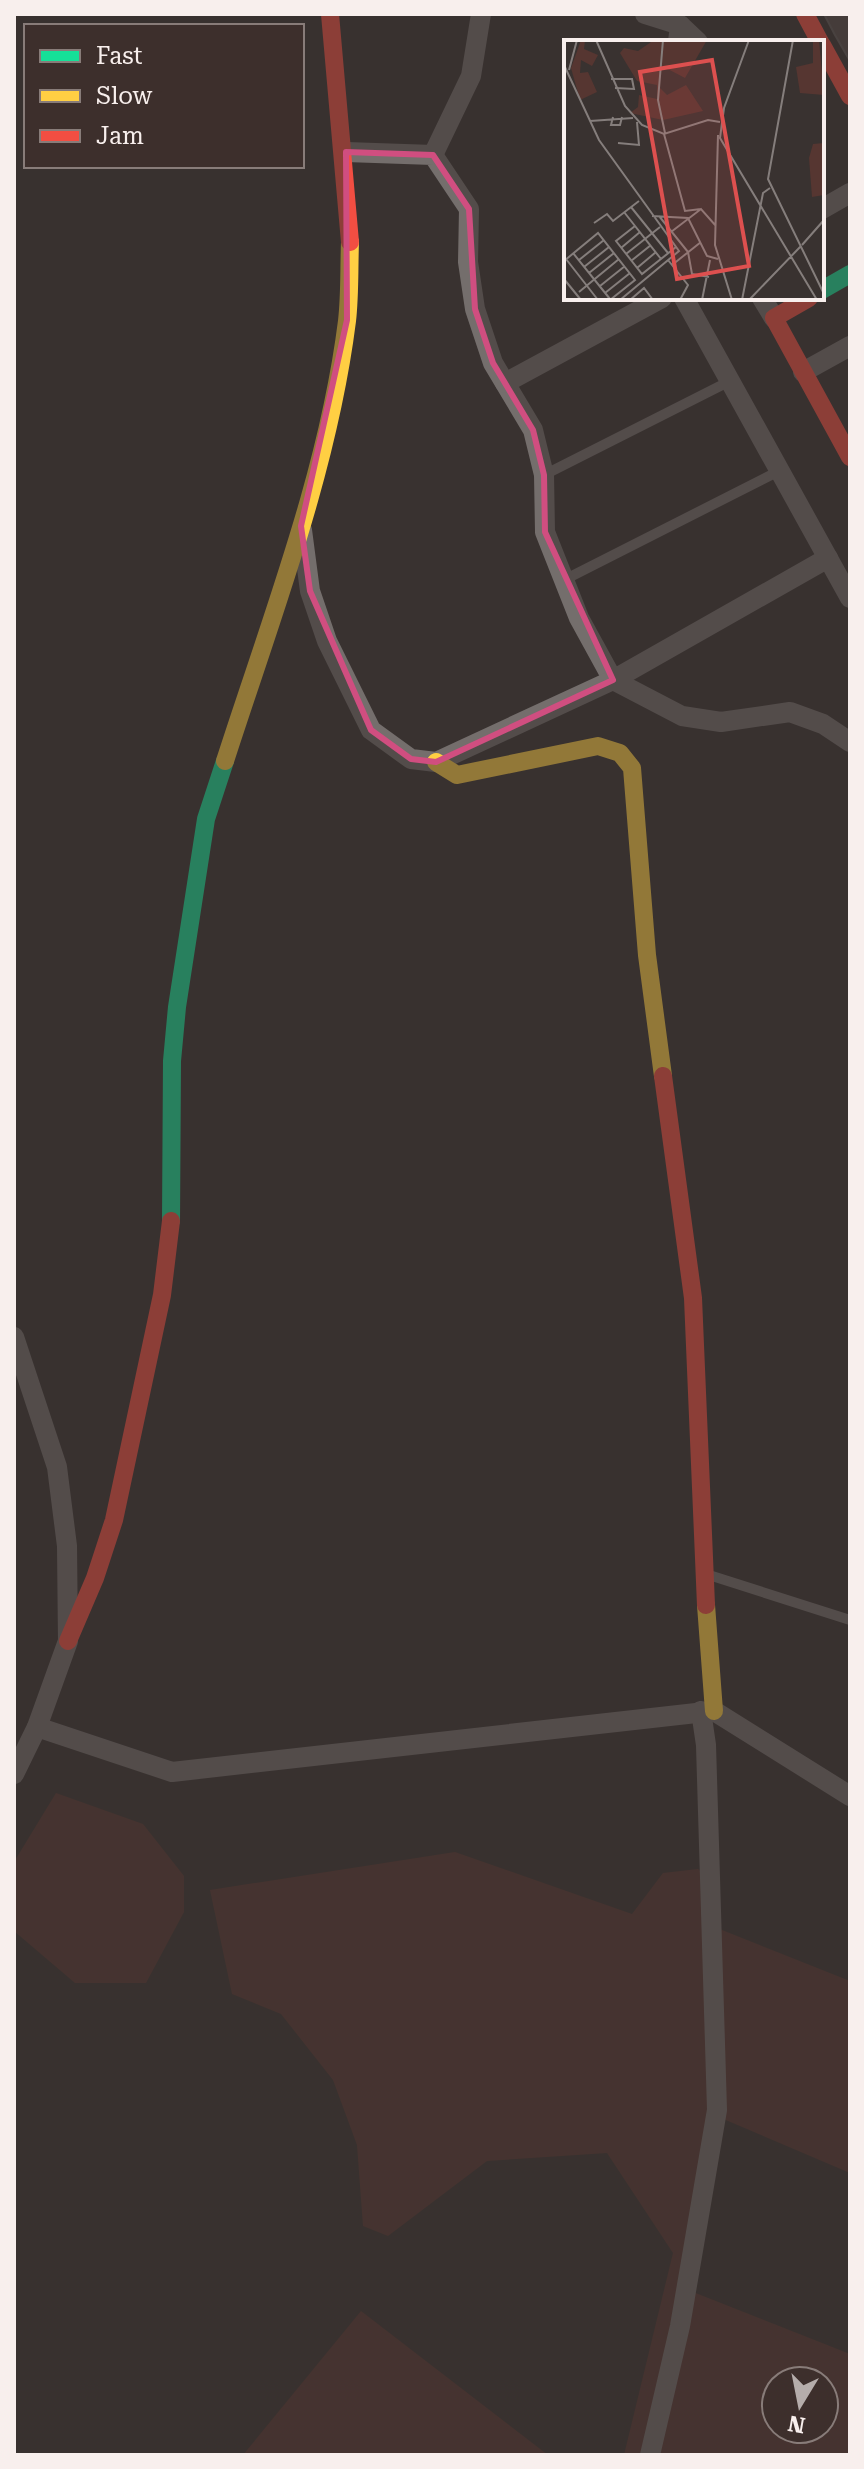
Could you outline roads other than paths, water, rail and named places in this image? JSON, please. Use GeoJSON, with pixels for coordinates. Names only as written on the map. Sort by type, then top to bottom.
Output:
{"type":"FeatureCollection","features":[{"type":"Feature","properties":{"kind":"street"},"geometry":{"type":"LineString","coordinates":[[14,1774],[37,1727],[114,1520],[162,1295],[171,1230],[172,1061],[177,1007],[206,819],[301,526],[333,399],[347,320],[351,231],[346,152],[330,14]]}},
{"type":"Feature","properties":{"kind":"street"},"geometry":{"type":"LineString","coordinates":[[433,155],[471,76],[481,14]]}},
{"type":"Feature","properties":{"kind":"street"},"geometry":{"type":"LineString","coordinates":[[645,14],[679,34]]}},
{"type":"Feature","properties":{"kind":"street"},"geometry":{"type":"LineString","coordinates":[[805,14],[819,40]]}},
{"type":"Feature","properties":{"kind":"street"},"geometry":{"type":"LineString","coordinates":[[824,49],[850,96]]}},
{"type":"Feature","properties":{"kind":"street"},"geometry":{"type":"LineString","coordinates":[[346,152],[433,155]]}},
{"type":"Feature","properties":{"kind":"street"},"geometry":{"type":"LineString","coordinates":[[433,155],[469,209],[468,262],[475,309],[505,383],[533,430],[544,475],[545,532],[579,618],[613,680],[682,716],[721,722],[790,712],[823,724],[850,742]]}},
{"type":"Feature","properties":{"kind":"street"},"geometry":{"type":"LineString","coordinates":[[824,208],[850,193]]}},
{"type":"Feature","properties":{"kind":"street"},"geometry":{"type":"LineString","coordinates":[[824,289],[850,274]]}},
{"type":"Feature","properties":{"kind":"street"},"geometry":{"type":"LineString","coordinates":[[505,383],[658,300]]}},
{"type":"Feature","properties":{"kind":"street"},"geometry":{"type":"LineString","coordinates":[[685,300],[850,598]]}},
{"type":"Feature","properties":{"kind":"street"},"geometry":{"type":"LineString","coordinates":[[763,300],[850,457]]}},
{"type":"Feature","properties":{"kind":"street"},"geometry":{"type":"LineString","coordinates":[[774,318],[806,300]]}},
{"type":"Feature","properties":{"kind":"street"},"geometry":{"type":"LineString","coordinates":[[803,372],[850,346]]}},
{"type":"Feature","properties":{"kind":"street"},"geometry":{"type":"LineString","coordinates":[[301,526],[314,603],[327,641],[371,730],[411,759],[436,762],[457,775],[598,746],[620,753],[632,768],[647,955],[693,1298],[707,1575],[709,1667],[706,1745],[717,2110],[680,2326],[650,2455]]}},
{"type":"Feature","properties":{"kind":"street"},"geometry":{"type":"LineString","coordinates":[[436,762],[613,680],[828,558]]}},
{"type":"Feature","properties":{"kind":"street"},"geometry":{"type":"LineString","coordinates":[[14,1337],[57,1467],[67,1546],[68,1641]]}},
{"type":"Feature","properties":{"kind":"street"},"geometry":{"type":"LineString","coordinates":[[37,1727],[172,1772],[708,1711],[850,1796]]}},
{"type":"Feature","properties":{"kind":"lane"},"geometry":{"type":"LineString","coordinates":[[544,475],[730,381]]}},
{"type":"Feature","properties":{"kind":"lane"},"geometry":{"type":"LineString","coordinates":[[564,580],[779,471]]}},
{"type":"Feature","properties":{"kind":"lane"},"geometry":{"type":"LineString","coordinates":[[707,1575],[850,1620]]}}]}
